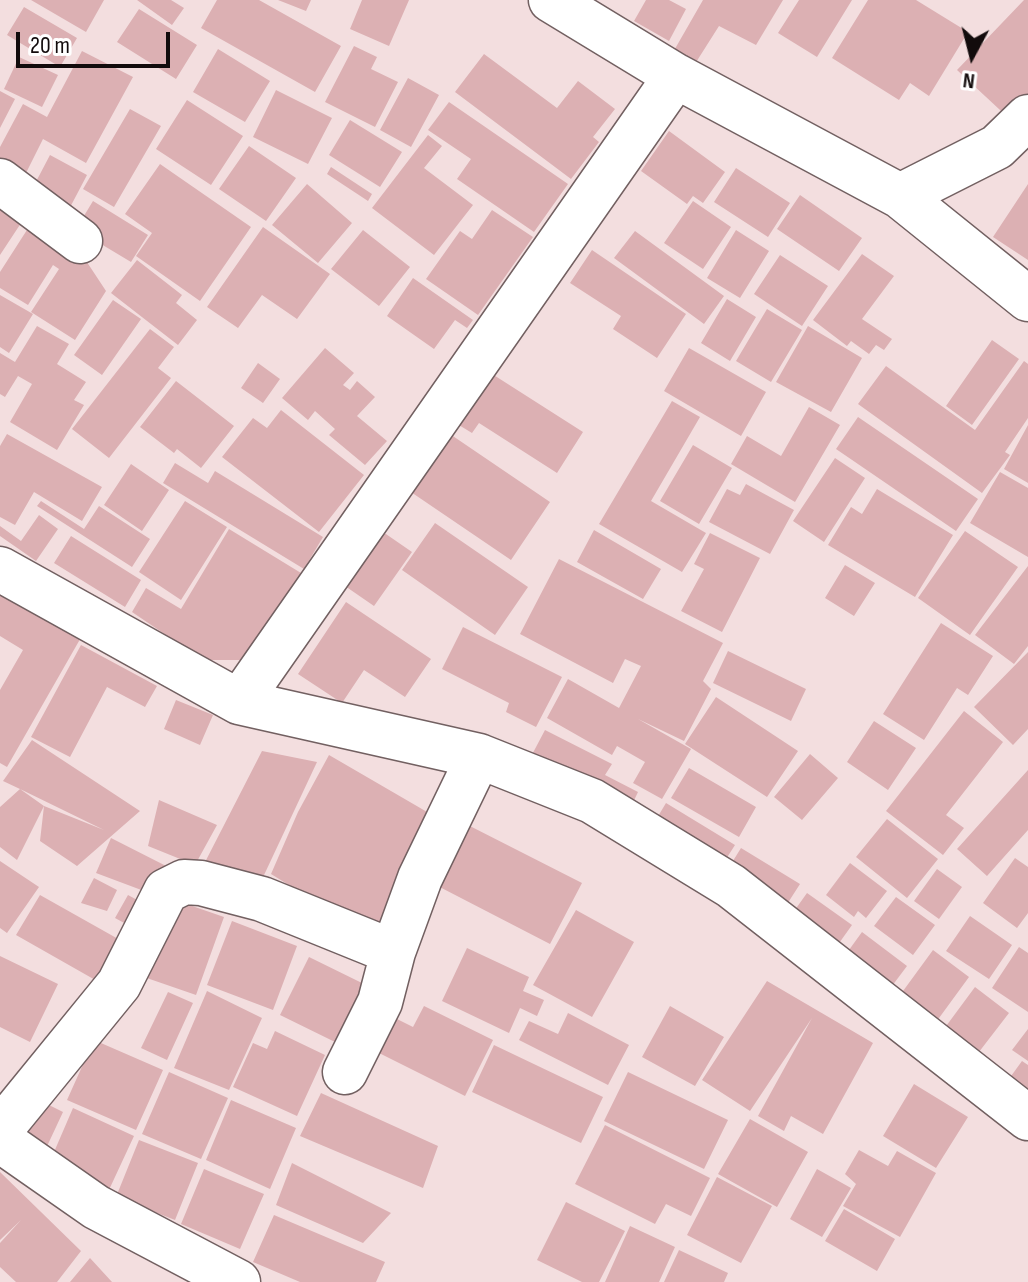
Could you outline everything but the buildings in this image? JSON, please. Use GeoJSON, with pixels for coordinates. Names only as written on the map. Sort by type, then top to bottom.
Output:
{"type":"FeatureCollection","features":[{"type":"Feature","properties":{"kind":"street"},"geometry":{"type":"LineString","coordinates":[[551,0],[676,76],[900,196],[1028,299]]}},
{"type":"Feature","properties":{"kind":"street"},"geometry":{"type":"LineString","coordinates":[[239,702],[676,76]]}},
{"type":"Feature","properties":{"kind":"street"},"geometry":{"type":"LineString","coordinates":[[900,196],[997,147],[1028,117]]}},
{"type":"Feature","properties":{"kind":"street"},"geometry":{"type":"LineString","coordinates":[[0,181],[80,241]]}},
{"type":"Feature","properties":{"kind":"street"},"geometry":{"type":"LineString","coordinates":[[0,569],[239,702],[479,756],[592,801],[731,886],[1028,1118]]}},
{"type":"Feature","properties":{"kind":"street"},"geometry":{"type":"LineString","coordinates":[[345,1072],[380,1002],[393,952],[420,878],[479,756]]}},
{"type":"Feature","properties":{"kind":"street"},"geometry":{"type":"LineString","coordinates":[[0,1130],[119,984],[166,891],[184,882],[201,883],[262,899],[393,952]]}},
{"type":"Feature","properties":{"kind":"street"},"geometry":{"type":"LineString","coordinates":[[0,1140],[96,1207],[238,1282]]}}]}
